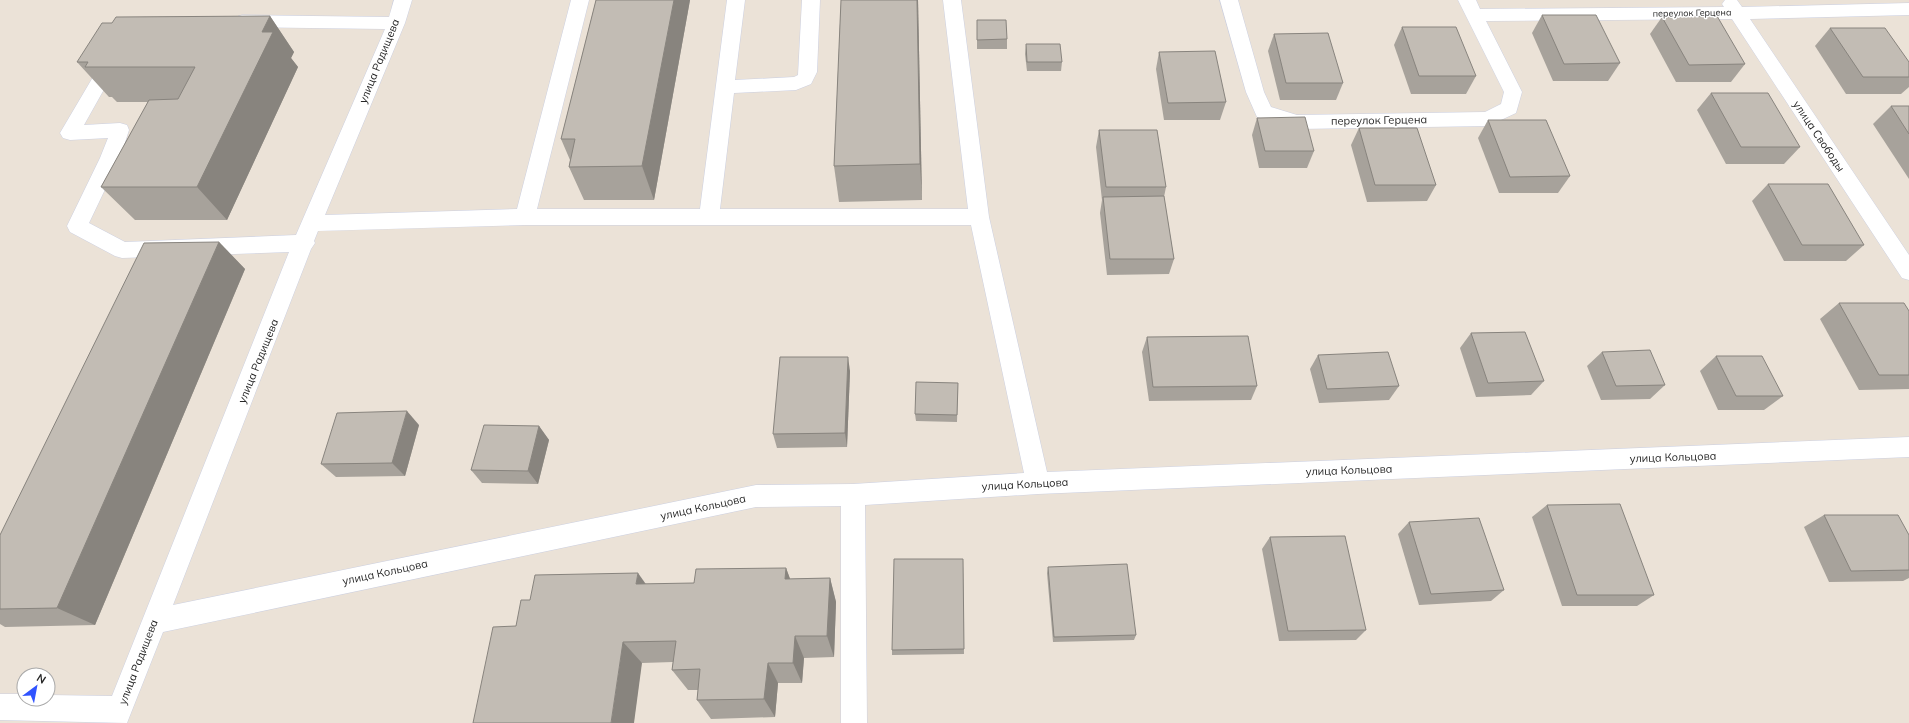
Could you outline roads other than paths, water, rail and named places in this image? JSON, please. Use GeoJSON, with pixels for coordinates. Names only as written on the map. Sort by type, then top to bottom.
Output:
{"type":"FeatureCollection","features":[{"type":"Feature","properties":{"kind":"street","name":"улица Радищева"},"geometry":{"type":"LineString","coordinates":[[117,716],[312,223],[396,23],[403,0]]}},
{"type":"Feature","properties":{"kind":"street"},"geometry":{"type":"LineString","coordinates":[[525,217],[580,0]]}},
{"type":"Feature","properties":{"kind":"street"},"geometry":{"type":"LineString","coordinates":[[709,218],[736,0]]}},
{"type":"Feature","properties":{"kind":"street"},"geometry":{"type":"LineString","coordinates":[[726,87],[796,83],[805,79],[808,72],[811,0]]}},
{"type":"Feature","properties":{"kind":"street"},"geometry":{"type":"LineString","coordinates":[[952,0],[979,217],[1038,483]]}},
{"type":"Feature","properties":{"kind":"street","name":"переулок Герцена"},"geometry":{"type":"LineString","coordinates":[[1229,0],[1255,92],[1264,112],[1297,122],[1488,119],[1509,108],[1513,92],[1471,8],[1732,7],[1909,9]]}},
{"type":"Feature","properties":{"kind":"street","name":"улица Свободы"},"geometry":{"type":"LineString","coordinates":[[1732,7],[1909,272]]}},
{"type":"Feature","properties":{"kind":"street"},"geometry":{"type":"LineString","coordinates":[[222,21],[396,23]]}},
{"type":"Feature","properties":{"kind":"street"},"geometry":{"type":"LineString","coordinates":[[120,46],[70,133],[120,130],[110,158],[77,226],[122,250],[305,243]]}},
{"type":"Feature","properties":{"kind":"street"},"geometry":{"type":"LineString","coordinates":[[312,223],[525,217],[979,217]]}},
{"type":"Feature","properties":{"kind":"street","name":"улица Кольцова"},"geometry":{"type":"LineString","coordinates":[[154,622],[756,496],[853,495],[1038,483],[1909,447]]}},
{"type":"Feature","properties":{"kind":"street"},"geometry":{"type":"LineString","coordinates":[[853,495],[854,723]]}},
{"type":"Feature","properties":{"kind":"street"},"geometry":{"type":"LineString","coordinates":[[0,707],[117,716]]}}]}
